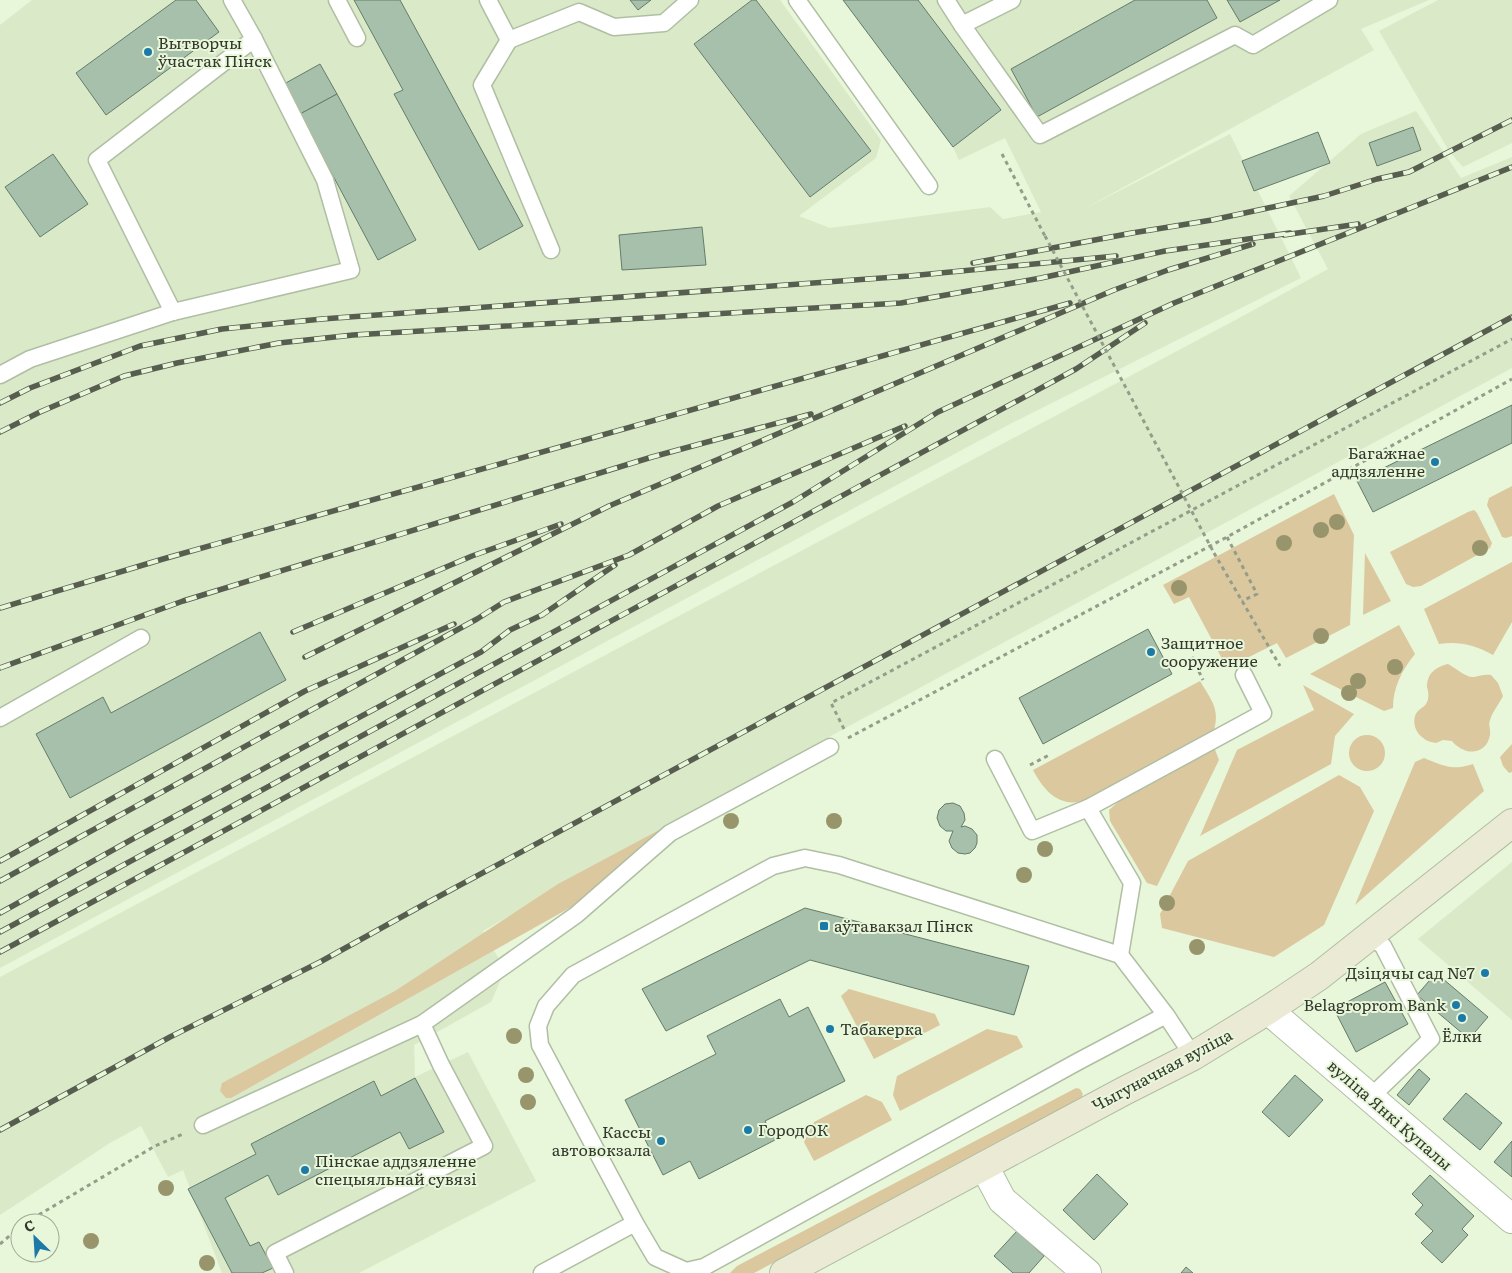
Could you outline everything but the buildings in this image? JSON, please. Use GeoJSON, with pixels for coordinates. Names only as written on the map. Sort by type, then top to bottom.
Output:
{"type":"FeatureCollection","features":[{"type":"Feature","properties":{"kind":"street","name":"Чыгуначная вуліца"},"geometry":{"type":"LineString","coordinates":[[784,1273],[1124,1090],[1193,1056],[1268,1010],[1319,976],[1512,823]]}},
{"type":"Feature","properties":{"kind":"street","name":"вуліца Янкі Купалы"},"geometry":{"type":"LineString","coordinates":[[1268,1010],[1512,1220]]}},
{"type":"Feature","properties":{"kind":"street"},"geometry":{"type":"LineString","coordinates":[[984,1166],[1002,1200],[1087,1273]]}},
{"type":"Feature","properties":{"kind":"lane"},"geometry":{"type":"LineString","coordinates":[[0,376],[30,359],[173,312],[351,270],[325,180],[254,39],[232,0]]}},
{"type":"Feature","properties":{"kind":"lane"},"geometry":{"type":"LineString","coordinates":[[337,0],[357,38]]}},
{"type":"Feature","properties":{"kind":"lane"},"geometry":{"type":"LineString","coordinates":[[488,0],[509,40]]}},
{"type":"Feature","properties":{"kind":"lane"},"geometry":{"type":"LineString","coordinates":[[551,250],[482,85],[509,40],[579,12],[614,27],[664,23],[690,0]]}},
{"type":"Feature","properties":{"kind":"lane"},"geometry":{"type":"LineString","coordinates":[[797,0],[929,186]]}},
{"type":"Feature","properties":{"kind":"lane"},"geometry":{"type":"LineString","coordinates":[[946,0],[1040,135],[1235,34],[1253,46],[1329,0]]}},
{"type":"Feature","properties":{"kind":"lane"},"geometry":{"type":"LineString","coordinates":[[962,25],[1012,0]]}},
{"type":"Feature","properties":{"kind":"lane"},"geometry":{"type":"LineString","coordinates":[[173,312],[97,160],[254,39]]}},
{"type":"Feature","properties":{"kind":"lane"},"geometry":{"type":"LineString","coordinates":[[0,718],[140,638]]}},
{"type":"Feature","properties":{"kind":"lane"},"geometry":{"type":"LineString","coordinates":[[995,759],[1032,830],[1088,808],[1263,713],[1244,675]]}},
{"type":"Feature","properties":{"kind":"lane"},"geometry":{"type":"LineString","coordinates":[[203,1125],[422,1024],[576,914],[670,833],[830,747]]}},
{"type":"Feature","properties":{"kind":"lane"},"geometry":{"type":"LineString","coordinates":[[1088,808],[1132,882],[1120,955]]}},
{"type":"Feature","properties":{"kind":"lane"},"geometry":{"type":"LineString","coordinates":[[1166,1015],[1062,1070],[704,1267],[686,1271],[654,1257],[634,1223],[540,1045],[538,1026],[546,1006],[573,975],[773,866],[806,858],[839,865],[1120,955],[1166,1015],[1193,1056]]}},
{"type":"Feature","properties":{"kind":"lane"},"geometry":{"type":"LineString","coordinates":[[1370,936],[1383,946],[1431,1039],[1371,1098]]}},
{"type":"Feature","properties":{"kind":"lane"},"geometry":{"type":"LineString","coordinates":[[285,1273],[275,1254],[484,1146],[441,1065],[422,1024]]}},
{"type":"Feature","properties":{"kind":"lane"},"geometry":{"type":"LineString","coordinates":[[542,1273],[634,1223]]}},
{"type":"Feature","properties":{"kind":"path"},"geometry":{"type":"LineString","coordinates":[[1002,154],[1214,553],[1280,666]]}},
{"type":"Feature","properties":{"kind":"path"},"geometry":{"type":"LineString","coordinates":[[849,737],[831,703],[1512,339]]}},
{"type":"Feature","properties":{"kind":"path"},"geometry":{"type":"LineString","coordinates":[[830,747],[1227,537],[1512,379]]}},
{"type":"Feature","properties":{"kind":"path"},"geometry":{"type":"LineString","coordinates":[[1227,537],[1257,594],[1242,602]]}},
{"type":"Feature","properties":{"kind":"path"},"geometry":{"type":"LineString","coordinates":[[1192,657],[1203,680]]}},
{"type":"Feature","properties":{"kind":"path"},"geometry":{"type":"LineString","coordinates":[[1030,765],[1051,754]]}},
{"type":"Feature","properties":{"kind":"path"},"geometry":{"type":"LineString","coordinates":[[42,1213],[155,1146],[203,1125]]}},
{"type":"Feature","properties":{"kind":"path"},"geometry":{"type":"LineString","coordinates":[[0,1244],[10,1236]]}},
{"type":"Feature","properties":{"kind":"shaded area"},"geometry":{"type":"Polygon","coordinates":[[[32,0],[780,0],[881,140],[876,158],[799,216],[830,228],[990,207],[1003,219],[1041,212],[1005,138],[959,160],[953,147],[843,0],[1429,0],[1361,29],[1374,50],[1082,210],[1230,134],[1301,278],[1012,423],[0,968],[0,25],[32,0]]]}},
{"type":"Feature","properties":{"kind":"shaded area"},"geometry":{"type":"Polygon","coordinates":[[[1438,0],[1512,0],[1512,143],[1463,167],[1449,151],[1379,31],[1438,0]]]}},
{"type":"Feature","properties":{"kind":"shaded area"},"geometry":{"type":"Polygon","coordinates":[[[1416,111],[1461,178],[1512,157],[1512,368],[714,799],[483,931],[505,970],[491,1002],[414,1045],[415,1077],[468,1052],[536,1181],[359,1273],[222,1273],[183,1170],[168,1177],[141,1126],[110,1143],[0,1215],[0,977],[1328,269],[1289,196],[1361,134],[1416,111]]]}},
{"type":"Feature","properties":{"kind":"shaded area"},"geometry":{"type":"Polygon","coordinates":[[[1512,486],[1512,536],[1506,538],[1502,537],[1487,505],[1489,498],[1512,486]]]}},
{"type":"Feature","properties":{"kind":"shaded area"},"geometry":{"type":"Polygon","coordinates":[[[1334,494],[1354,535],[1350,625],[1286,658],[1277,643],[1227,668],[1189,597],[1174,604],[1163,585],[1334,494]]]}},
{"type":"Feature","properties":{"kind":"shaded area"},"geometry":{"type":"Polygon","coordinates":[[[1474,510],[1492,543],[1490,548],[1421,586],[1413,587],[1406,584],[1390,552],[1474,510]]]}},
{"type":"Feature","properties":{"kind":"shaded area"},"geometry":{"type":"Polygon","coordinates":[[[1365,553],[1391,601],[1363,615],[1365,553]]]}},
{"type":"Feature","properties":{"kind":"shaded area"},"geometry":{"type":"Polygon","coordinates":[[[1512,562],[1512,622],[1493,655],[1467,645],[1439,644],[1424,609],[1512,562]]]}},
{"type":"Feature","properties":{"kind":"shaded area"},"geometry":{"type":"Polygon","coordinates":[[[1399,625],[1415,654],[1399,679],[1393,700],[1393,708],[1384,711],[1310,674],[1399,625]]]}},
{"type":"Feature","properties":{"kind":"shaded area"},"geometry":{"type":"Polygon","coordinates":[[[1448,664],[1471,677],[1491,675],[1498,683],[1503,696],[1490,720],[1488,742],[1479,750],[1468,751],[1462,749],[1452,741],[1443,740],[1436,743],[1429,741],[1419,734],[1415,728],[1415,716],[1425,706],[1427,701],[1427,682],[1430,674],[1448,664]]]}},
{"type":"Feature","properties":{"kind":"shaded area"},"geometry":{"type":"Polygon","coordinates":[[[1200,681],[1211,699],[1215,710],[1216,722],[1214,730],[1086,800],[1068,802],[1061,800],[1042,785],[1033,770],[1200,681]]]}},
{"type":"Feature","properties":{"kind":"shaded area"},"geometry":{"type":"Polygon","coordinates":[[[1303,685],[1354,714],[1335,736],[1331,764],[1200,836],[1237,750],[1314,710],[1303,685]]]}},
{"type":"Feature","properties":{"kind":"shaded area"},"geometry":{"type":"Polygon","coordinates":[[[1367,735],[1374,736],[1380,740],[1384,746],[1384,760],[1380,766],[1374,770],[1367,771],[1360,770],[1354,766],[1350,760],[1349,753],[1350,746],[1354,740],[1360,736],[1367,735]]]}},
{"type":"Feature","properties":{"kind":"shaded area"},"geometry":{"type":"Polygon","coordinates":[[[1512,744],[1512,772],[1509,773],[1503,766],[1500,757],[1512,744]]]}},
{"type":"Feature","properties":{"kind":"shaded area"},"geometry":{"type":"Polygon","coordinates":[[[1214,747],[1219,760],[1157,886],[1147,883],[1110,821],[1109,810],[1124,797],[1214,747]]]}},
{"type":"Feature","properties":{"kind":"shaded area"},"geometry":{"type":"Polygon","coordinates":[[[1424,758],[1448,767],[1473,764],[1484,791],[1355,905],[1415,762],[1424,758]]]}},
{"type":"Feature","properties":{"kind":"shaded area"},"geometry":{"type":"Polygon","coordinates":[[[1339,775],[1360,787],[1374,811],[1324,925],[1274,957],[1162,928],[1160,914],[1188,861],[1339,775]]]}},
{"type":"Feature","properties":{"kind":"shaded area"},"geometry":{"type":"Polygon","coordinates":[[[661,829],[582,901],[231,1098],[226,1098],[220,1091],[222,1083],[395,991],[558,884],[661,829]]]}},
{"type":"Feature","properties":{"kind":"shaded area","name":"Дзіцячы сад №7"},"geometry":{"type":"Polygon","coordinates":[[[1512,862],[1512,1020],[1418,939],[1512,862]]]}},
{"type":"Feature","properties":{"kind":"shaded area"},"geometry":{"type":"Polygon","coordinates":[[[849,989],[935,1014],[940,1025],[874,1059],[841,996],[849,989]]]}},
{"type":"Feature","properties":{"kind":"shaded area"},"geometry":{"type":"Polygon","coordinates":[[[987,1029],[1017,1036],[1023,1047],[900,1111],[893,1095],[897,1076],[987,1029]]]}},
{"type":"Feature","properties":{"kind":"shaded area"},"geometry":{"type":"Polygon","coordinates":[[[1076,1088],[1080,1089],[1083,1094],[1080,1100],[754,1273],[730,1273],[737,1266],[1076,1088]]]}},
{"type":"Feature","properties":{"kind":"shaded area"},"geometry":{"type":"Polygon","coordinates":[[[866,1095],[882,1102],[892,1120],[814,1161],[804,1142],[814,1122],[866,1095]]]}},
{"type":"Feature","properties":{"kind":"railway"},"geometry":{"type":"LineString","coordinates":[[973,263],[1212,220],[1324,196],[1377,179],[1409,172],[1512,120]]}},
{"type":"Feature","properties":{"kind":"railway"},"geometry":{"type":"LineString","coordinates":[[0,932],[793,502],[938,412],[1174,303],[1512,167]]}},
{"type":"Feature","properties":{"kind":"railway"},"geometry":{"type":"LineString","coordinates":[[1284,235],[1358,224]]}},
{"type":"Feature","properties":{"kind":"railway"},"geometry":{"type":"LineString","coordinates":[[0,432],[40,412],[124,376],[177,363],[279,343],[353,335],[901,303],[1041,278],[1165,251],[1290,233]]}},
{"type":"Feature","properties":{"kind":"railway"},"geometry":{"type":"LineString","coordinates":[[305,657],[609,506],[1114,290],[1168,270],[1253,244]]}},
{"type":"Feature","properties":{"kind":"railway"},"geometry":{"type":"LineString","coordinates":[[0,403],[30,388],[140,346],[222,329],[322,319],[909,276],[1116,256]]}},
{"type":"Feature","properties":{"kind":"railway"},"geometry":{"type":"LineString","coordinates":[[0,608],[163,559],[1070,303]]}},
{"type":"Feature","properties":{"kind":"railway"},"geometry":{"type":"LineString","coordinates":[[0,1130],[170,1037],[320,962],[1512,317]]}},
{"type":"Feature","properties":{"kind":"railway"},"geometry":{"type":"LineString","coordinates":[[0,952],[1076,369],[1145,323]]}},
{"type":"Feature","properties":{"kind":"railway"},"geometry":{"type":"LineString","coordinates":[[0,668],[183,601],[652,457],[811,414]]}},
{"type":"Feature","properties":{"kind":"railway"},"geometry":{"type":"LineString","coordinates":[[0,881],[477,619],[504,602],[629,555],[718,506],[905,426]]}},
{"type":"Feature","properties":{"kind":"railway"},"geometry":{"type":"LineString","coordinates":[[293,632],[472,556],[561,524]]}},
{"type":"Feature","properties":{"kind":"railway"},"geometry":{"type":"LineString","coordinates":[[0,913],[138,836],[481,652],[510,630],[542,615],[615,565]]}},
{"type":"Feature","properties":{"kind":"railway"},"geometry":{"type":"LineString","coordinates":[[0,861],[305,691],[454,624]]}},
{"type":"Feature","properties":{"kind":"place","name":"Вытворчы ўчастак Пінск"},"geometry":{"type":"Point","coordinates":[148,52]}},
{"type":"Feature","properties":{"kind":"place","name":"Багажнае аддзяленне"},"geometry":{"type":"Point","coordinates":[1435,462]}},
{"type":"Feature","properties":{"kind":"place","name":"Защитное сооружение"},"geometry":{"type":"Point","coordinates":[1151,652]}},
{"type":"Feature","properties":{"kind":"place","name":"аўтавакзал Пінск"},"geometry":{"type":"Point","coordinates":[824,926]}},
{"type":"Feature","properties":{"kind":"place","name":"Дзіцячы сад №7"},"geometry":{"type":"Point","coordinates":[1485,973]}},
{"type":"Feature","properties":{"kind":"place","name":"Belagroprom Bank"},"geometry":{"type":"Point","coordinates":[1456,1005]}},
{"type":"Feature","properties":{"kind":"place","name":"Ёлки"},"geometry":{"type":"Point","coordinates":[1462,1018]}},
{"type":"Feature","properties":{"kind":"place","name":"Табакерка"},"geometry":{"type":"Point","coordinates":[830,1029]}},
{"type":"Feature","properties":{"kind":"place","name":"ГородОК"},"geometry":{"type":"Point","coordinates":[748,1130]}},
{"type":"Feature","properties":{"kind":"place","name":"Кассы автовокзала"},"geometry":{"type":"Point","coordinates":[661,1141]}},
{"type":"Feature","properties":{"kind":"place","name":"Пінскае аддзяленне спецыяльнай сувязі"},"geometry":{"type":"Point","coordinates":[305,1170]}}]}
